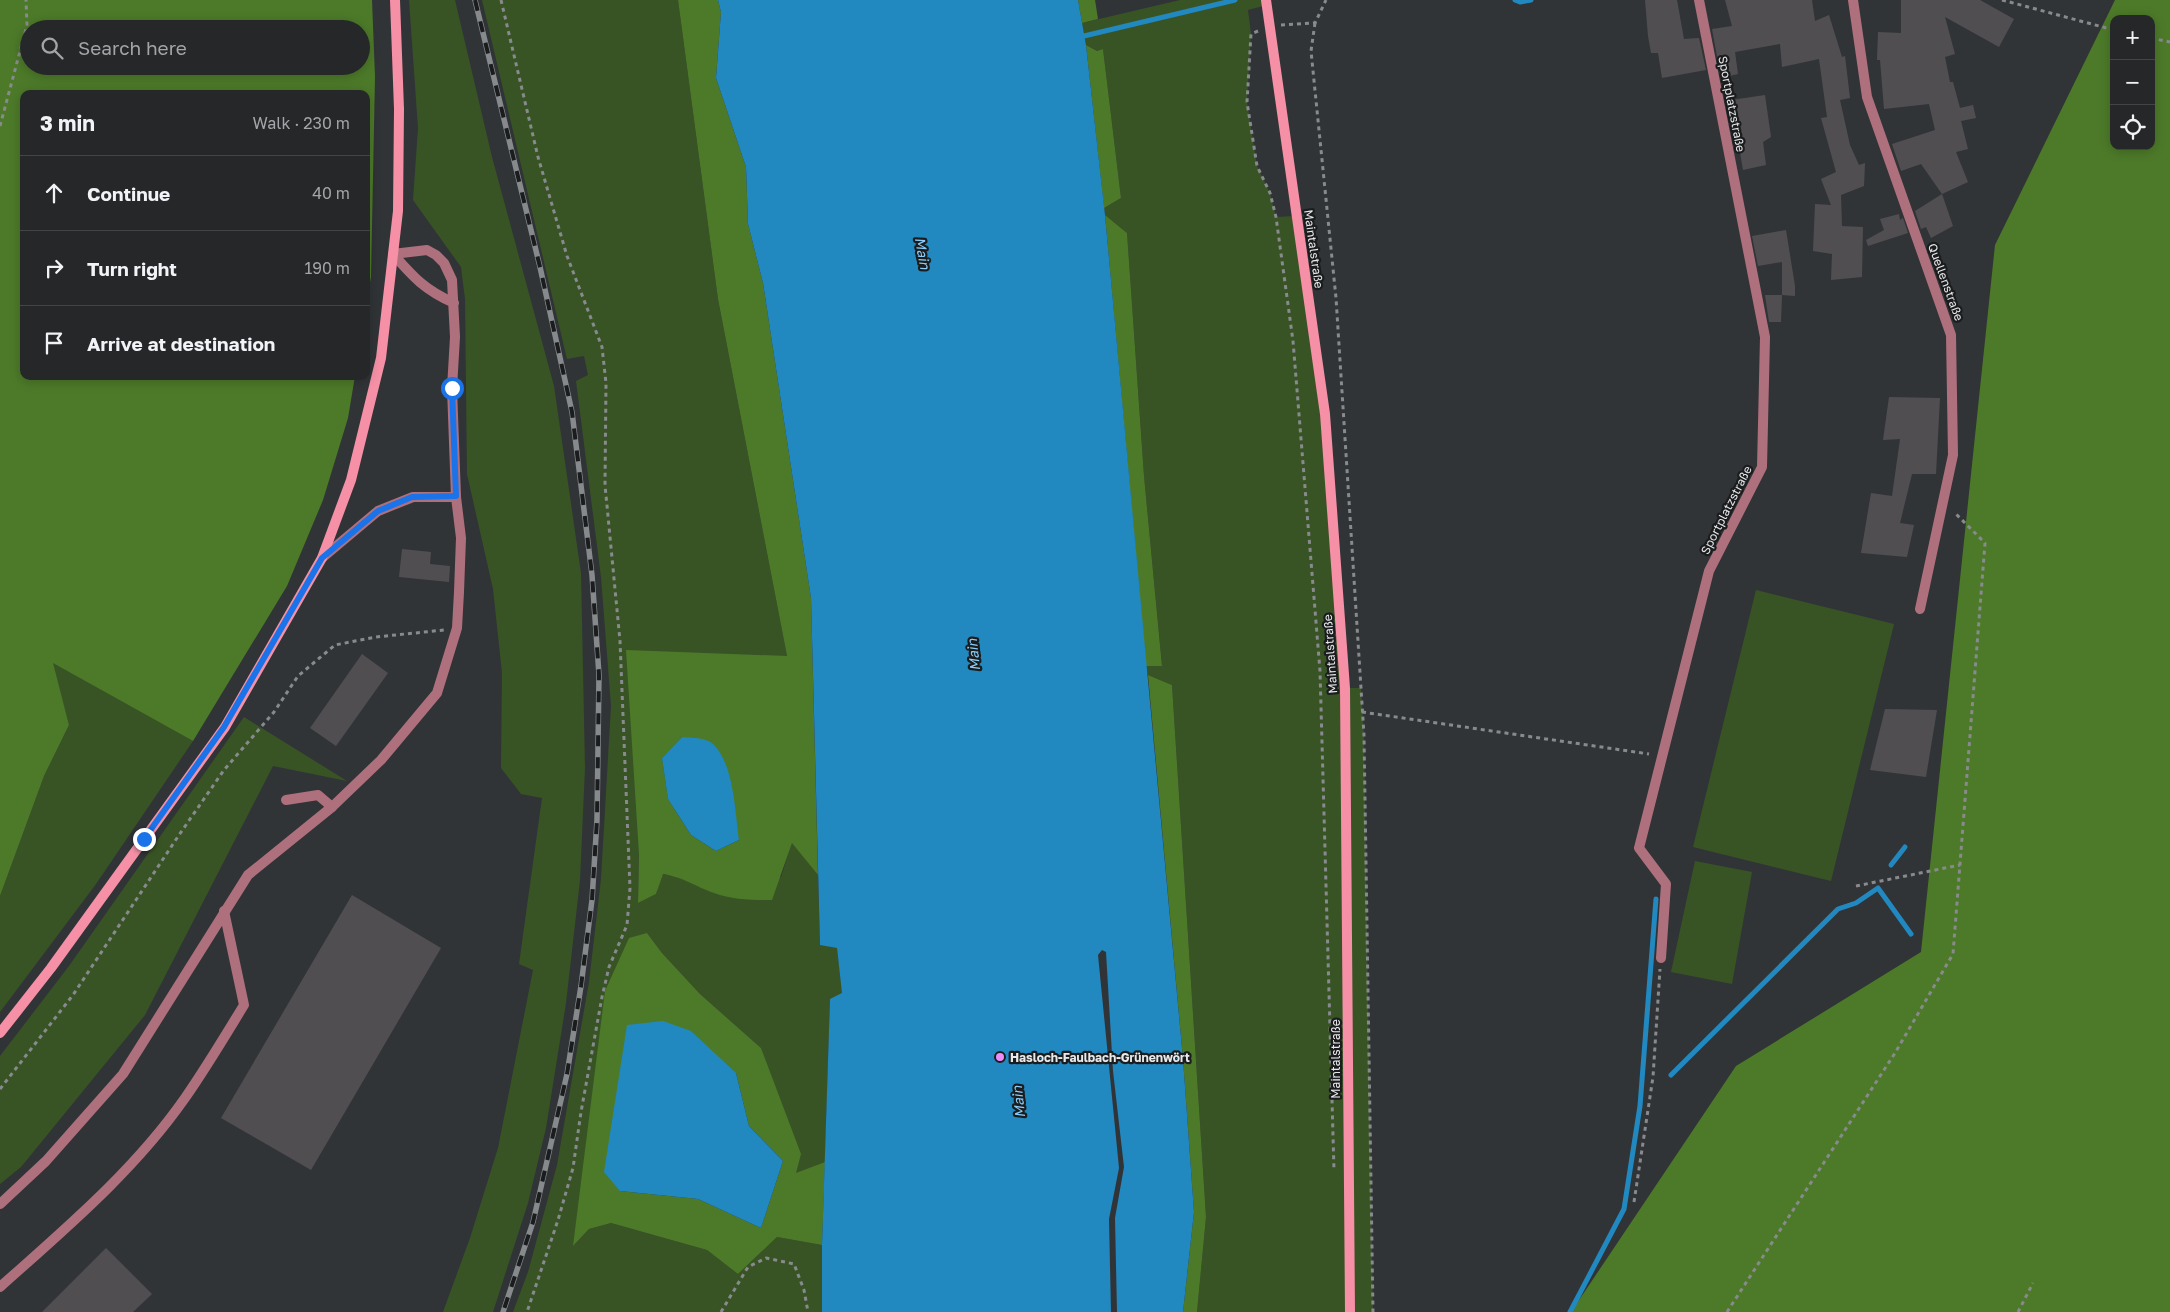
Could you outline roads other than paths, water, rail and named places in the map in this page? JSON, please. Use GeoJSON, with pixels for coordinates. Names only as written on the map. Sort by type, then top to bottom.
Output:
{"type":"FeatureCollection","features":[{"type":"Feature","properties":{"kind":"main road"},"geometry":{"type":"LineString","coordinates":[[0,1033],[51,968],[224,727],[322,558],[351,480],[382,358],[398,212],[399,109],[395,0]]}},
{"type":"Feature","properties":{"kind":"main road","name":"Maintalstraße"},"geometry":{"type":"LineString","coordinates":[[1266,0],[1325,414],[1345,688],[1350,1312]]}},
{"type":"Feature","properties":{"kind":"street","name":"Sportplatzstraße"},"geometry":{"type":"LineString","coordinates":[[1661,958],[1666,884],[1639,848],[1709,571],[1762,467],[1765,337],[1699,0]]}},
{"type":"Feature","properties":{"kind":"street","name":"Quellenstraße"},"geometry":{"type":"LineString","coordinates":[[1853,0],[1866,96],[1951,335],[1953,455],[1920,609]]}},
{"type":"Feature","properties":{"kind":"street"},"geometry":{"type":"LineString","coordinates":[[0,1204],[46,1161],[123,1074],[248,875],[332,808],[380,760],[437,693],[458,628],[461,538],[456,496],[452,388],[455,337],[452,280],[444,263],[427,250],[393,254]]}},
{"type":"Feature","properties":{"kind":"street"},"geometry":{"type":"LineString","coordinates":[[393,254],[413,277],[432,293],[454,303]]}},
{"type":"Feature","properties":{"kind":"street"},"geometry":{"type":"LineString","coordinates":[[322,558],[378,511],[412,497],[456,496]]}},
{"type":"Feature","properties":{"kind":"street"},"geometry":{"type":"LineString","coordinates":[[286,800],[318,795],[332,808]]}},
{"type":"Feature","properties":{"kind":"street"},"geometry":{"type":"LineString","coordinates":[[0,1287],[87,1210],[134,1161],[185,1098],[244,1005],[224,911]]}},
{"type":"Feature","properties":{"kind":"water","name":"Main"},"geometry":{"type":"Polygon","coordinates":[[[718,0],[1078,0],[1086,45],[1105,215],[1183,1059],[1194,1212],[1183,1312],[1117,1312],[1115,1218],[1124,1167],[1113,1071],[1106,952],[1102,950],[1098,955],[1119,1168],[1109,1219],[1111,1312],[822,1312],[822,1245],[830,999],[842,993],[837,948],[820,945],[811,598],[763,283],[748,224],[746,167],[716,78],[721,12],[718,0]]]}},
{"type":"Feature","properties":{"kind":"water"},"geometry":{"type":"Polygon","coordinates":[[[682,737],[700,739],[712,743],[721,755],[730,778],[739,840],[716,851],[691,835],[668,799],[662,758],[682,737]]]}},
{"type":"Feature","properties":{"kind":"water"},"geometry":{"type":"Polygon","coordinates":[[[663,1021],[691,1031],[736,1073],[749,1126],[783,1161],[761,1228],[698,1199],[620,1191],[604,1172],[627,1025],[663,1021]]]}},
{"type":"Feature","properties":{"kind":"waterway"},"geometry":{"type":"LineString","coordinates":[[1084,36],[1235,0]]}},
{"type":"Feature","properties":{"kind":"waterway"},"geometry":{"type":"LineString","coordinates":[[1515,0],[1520,2],[1531,0]]}},
{"type":"Feature","properties":{"kind":"waterway"},"geometry":{"type":"LineString","coordinates":[[1891,865],[1905,847]]}},
{"type":"Feature","properties":{"kind":"waterway"},"geometry":{"type":"LineString","coordinates":[[1671,1075],[1838,909],[1856,903],[1878,888],[1911,934]]}},
{"type":"Feature","properties":{"kind":"waterway"},"geometry":{"type":"LineString","coordinates":[[1570,1312],[1624,1209],[1640,1106],[1656,899]]}},
{"type":"Feature","properties":{"kind":"railway"},"geometry":{"type":"LineString","coordinates":[[475,0],[540,267],[572,412],[592,575],[599,675],[597,820],[592,900],[581,986],[567,1074],[533,1222],[503,1312]]}},
{"type":"Feature","properties":{"kind":"place","name":"Hasloch-Faulbach-Grünenwört"},"geometry":{"type":"Point","coordinates":[1000,1057]}}]}
